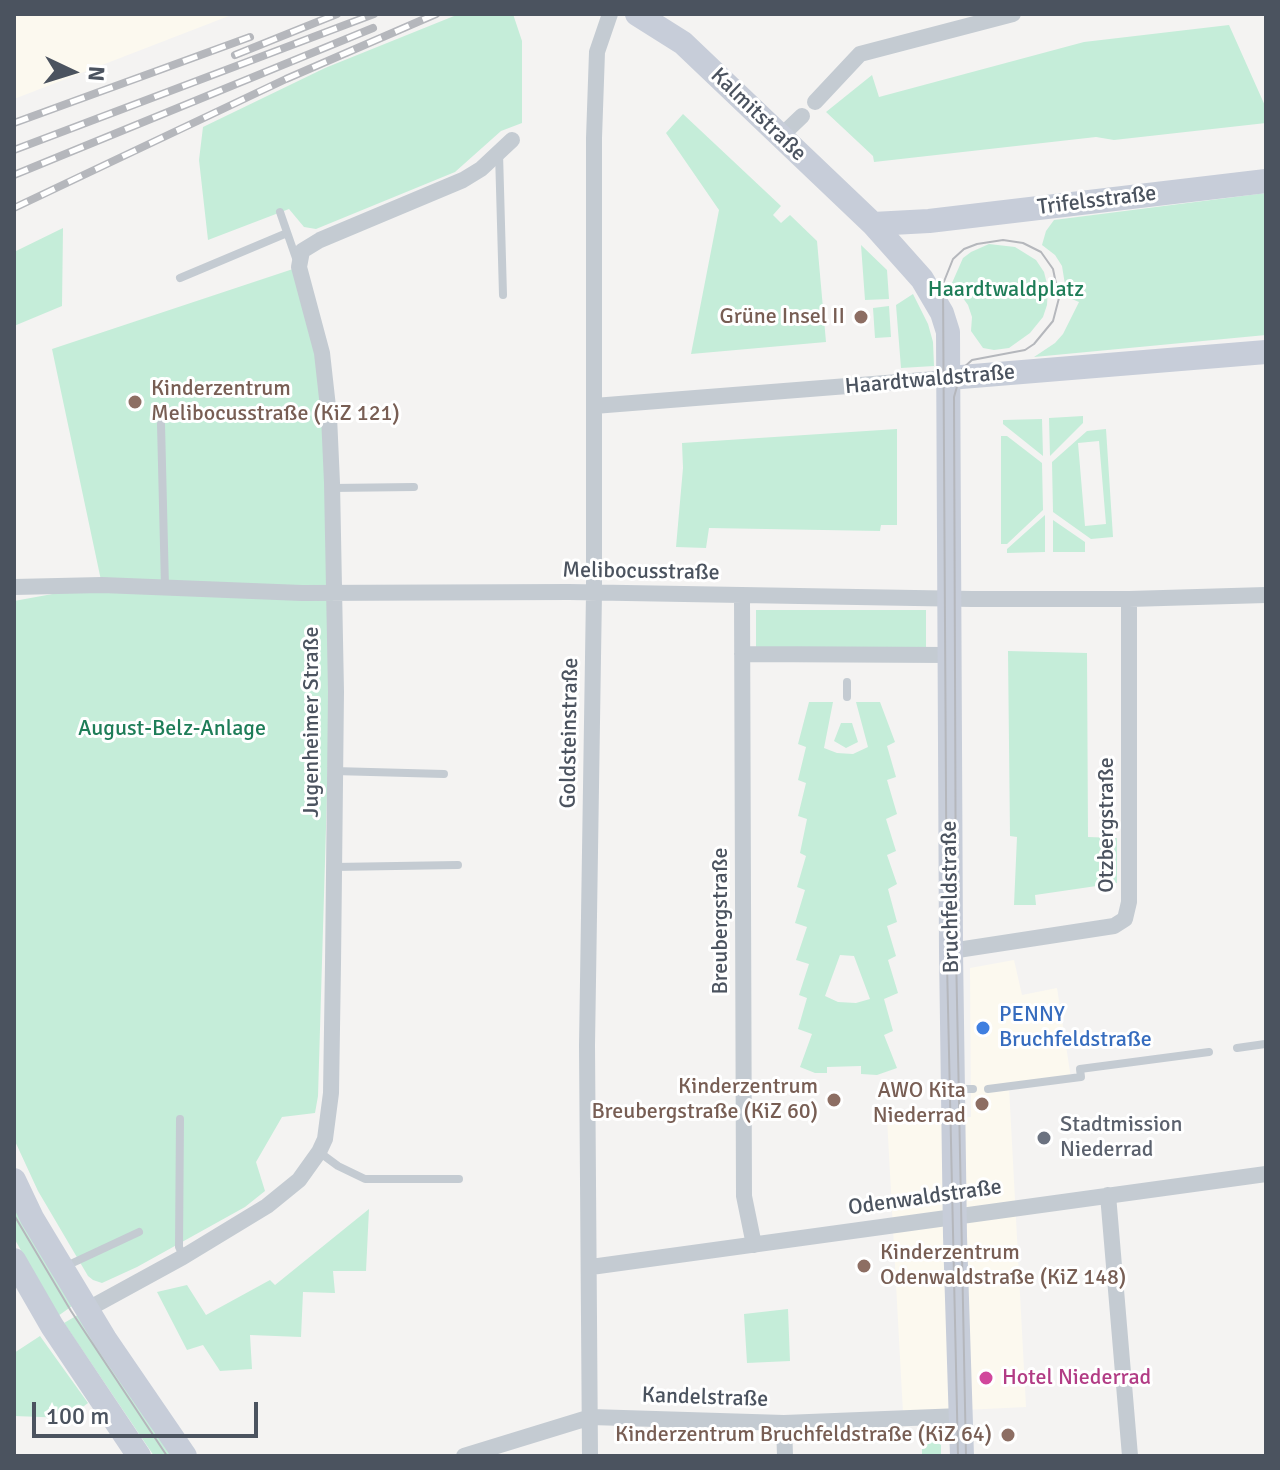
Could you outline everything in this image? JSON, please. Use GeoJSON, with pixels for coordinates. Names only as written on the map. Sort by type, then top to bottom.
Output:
{"type":"FeatureCollection","features":[{"type":"Feature","properties":{"kind":"street","name":"Goldsteinstraße"},"geometry":{"type":"LineString","coordinates":[[590,1456],[587,1045],[594,593],[594,138],[597,52],[610,14]]}},
{"type":"Feature","properties":{"kind":"street"},"geometry":{"type":"LineString","coordinates":[[815,102],[860,54],[1013,14]]}},
{"type":"Feature","properties":{"kind":"street","name":"Kalmitstraße"},"geometry":{"type":"LineString","coordinates":[[645,16],[683,43],[873,224]]}},
{"type":"Feature","properties":{"kind":"street"},"geometry":{"type":"LineString","coordinates":[[781,136],[802,116]]}},
{"type":"Feature","properties":{"kind":"street"},"geometry":{"type":"LineString","coordinates":[[299,267],[302,251],[320,240],[463,180],[481,169],[512,140]]}},
{"type":"Feature","properties":{"kind":"street","name":"Trifelsstraße"},"geometry":{"type":"LineString","coordinates":[[873,224],[929,221],[1266,181]]}},
{"type":"Feature","properties":{"kind":"street"},"geometry":{"type":"LineString","coordinates":[[908,261],[911,235],[929,221]]}},
{"type":"Feature","properties":{"kind":"street"},"geometry":{"type":"LineString","coordinates":[[873,224],[908,261],[932,294],[946,323],[949,378]]}},
{"type":"Feature","properties":{"kind":"street","name":"Jugenheimer Straße"},"geometry":{"type":"LineString","coordinates":[[88,1309],[183,1257],[283,1194],[299,1180],[325,1139],[331,1106],[336,692],[332,488],[322,353],[299,267]]}},
{"type":"Feature","properties":{"kind":"street","name":"Haardtwaldstraße"},"geometry":{"type":"LineString","coordinates":[[594,406],[1266,352]]}},
{"type":"Feature","properties":{"kind":"street","name":"Bruchfeldstraße"},"geometry":{"type":"LineString","coordinates":[[949,378],[951,951],[963,1089],[955,1217],[962,1456]]}},
{"type":"Feature","properties":{"kind":"street","name":"Melibocusstraße"},"geometry":{"type":"LineString","coordinates":[[14,587],[102,585],[333,593],[1129,599],[1266,595]]}},
{"type":"Feature","properties":{"kind":"street","name":"Breubergstraße"},"geometry":{"type":"LineString","coordinates":[[742,596],[744,1196],[754,1245]]}},
{"type":"Feature","properties":{"kind":"street","name":"Otzbergstraße"},"geometry":{"type":"LineString","coordinates":[[951,951],[1114,926],[1125,919],[1129,902],[1129,599]]}},
{"type":"Feature","properties":{"kind":"street"},"geometry":{"type":"LineString","coordinates":[[742,654],[847,659],[949,655]]}},
{"type":"Feature","properties":{"kind":"street","name":"Odenwaldstraße"},"geometry":{"type":"LineString","coordinates":[[591,1267],[1266,1174]]}},
{"type":"Feature","properties":{"kind":"street"},"geometry":{"type":"LineString","coordinates":[[14,1180],[62,1268],[185,1456]]}},
{"type":"Feature","properties":{"kind":"street"},"geometry":{"type":"LineString","coordinates":[[1108,1195],[1130,1456]]}},
{"type":"Feature","properties":{"kind":"street"},"geometry":{"type":"LineString","coordinates":[[14,1260],[52,1326],[139,1456]]}},
{"type":"Feature","properties":{"kind":"street"},"geometry":{"type":"LineString","coordinates":[[784,1423],[961,1416]]}},
{"type":"Feature","properties":{"kind":"street","name":"Kandelstraße"},"geometry":{"type":"LineString","coordinates":[[464,1456],[591,1417],[784,1423],[785,1456]]}},
{"type":"Feature","properties":{"kind":"lane"},"geometry":{"type":"LineString","coordinates":[[499,152],[503,295]]}},
{"type":"Feature","properties":{"kind":"lane"},"geometry":{"type":"LineString","coordinates":[[280,212],[299,267]]}},
{"type":"Feature","properties":{"kind":"lane"},"geometry":{"type":"LineString","coordinates":[[180,278],[287,233]]}},
{"type":"Feature","properties":{"kind":"lane"},"geometry":{"type":"LineString","coordinates":[[161,424],[165,587]]}},
{"type":"Feature","properties":{"kind":"lane"},"geometry":{"type":"LineString","coordinates":[[332,488],[414,487]]}},
{"type":"Feature","properties":{"kind":"lane"},"geometry":{"type":"LineString","coordinates":[[847,682],[847,697]]}},
{"type":"Feature","properties":{"kind":"lane"},"geometry":{"type":"LineString","coordinates":[[333,771],[444,774]]}},
{"type":"Feature","properties":{"kind":"lane"},"geometry":{"type":"LineString","coordinates":[[333,867],[458,865]]}},
{"type":"Feature","properties":{"kind":"lane"},"geometry":{"type":"LineString","coordinates":[[1237,1048],[1265,1044]]}},
{"type":"Feature","properties":{"kind":"lane"},"geometry":{"type":"LineString","coordinates":[[988,1089],[1081,1077],[1080,1069],[1209,1052]]}},
{"type":"Feature","properties":{"kind":"lane"},"geometry":{"type":"LineString","coordinates":[[180,1119],[179,1247],[183,1257]]}},
{"type":"Feature","properties":{"kind":"lane"},"geometry":{"type":"LineString","coordinates":[[319,1152],[338,1166],[365,1179],[459,1179]]}},
{"type":"Feature","properties":{"kind":"lane"},"geometry":{"type":"LineString","coordinates":[[62,1268],[139,1232]]}},
{"type":"Feature","properties":{"kind":"shaded area"},"geometry":{"type":"Polygon","coordinates":[[[14,14],[234,14],[14,99],[14,14]]]}},
{"type":"Feature","properties":{"kind":"shaded area"},"geometry":{"type":"Polygon","coordinates":[[[1014,960],[1022,995],[1057,988],[1071,1078],[1009,1087],[1026,1407],[903,1413],[887,1118],[971,1117],[970,968],[1014,960]]]}},
{"type":"Feature","properties":{"kind":"green space"},"geometry":{"type":"Polygon","coordinates":[[[459,14],[513,14],[522,41],[522,123],[501,131],[455,172],[316,229],[304,227],[289,209],[208,240],[199,160],[203,127],[325,68],[459,14]]]}},
{"type":"Feature","properties":{"kind":"green space"},"geometry":{"type":"Polygon","coordinates":[[[1229,25],[1266,108],[1266,123],[1114,140],[1096,137],[874,162],[873,156],[826,112],[872,75],[879,97],[1084,42],[1229,25]]]}},
{"type":"Feature","properties":{"kind":"green space"},"geometry":{"type":"Polygon","coordinates":[[[683,114],[781,206],[773,215],[781,223],[790,215],[817,241],[826,342],[691,354],[719,210],[666,133],[683,114]]]}},
{"type":"Feature","properties":{"kind":"green space","name":"Haardtwaldplatz"},"geometry":{"type":"Polygon","coordinates":[[[1266,193],[1266,335],[1034,357],[1063,334],[1079,302],[1067,297],[1062,266],[1055,255],[1042,245],[1046,231],[1054,220],[1266,193]]]}},
{"type":"Feature","properties":{"kind":"green space"},"geometry":{"type":"Polygon","coordinates":[[[63,228],[62,306],[14,326],[14,252],[63,228]]]}},
{"type":"Feature","properties":{"kind":"green space","name":"Haardtwaldplatz"},"geometry":{"type":"Polygon","coordinates":[[[989,244],[1015,247],[1036,260],[1044,272],[1048,288],[1043,317],[1030,333],[1009,348],[994,350],[983,348],[971,331],[972,317],[968,305],[952,283],[963,258],[989,244]]]}},
{"type":"Feature","properties":{"kind":"green space"},"geometry":{"type":"Polygon","coordinates":[[[861,245],[887,270],[889,299],[865,300],[861,245]]]}},
{"type":"Feature","properties":{"kind":"green space","name":"August-Belz-Anlage"},"geometry":{"type":"Polygon","coordinates":[[[299,267],[329,416],[333,593],[318,1096],[315,1113],[282,1117],[256,1162],[265,1191],[245,1207],[102,1283],[88,1276],[38,1191],[14,1139],[14,601],[102,585],[52,349],[299,267]]]}},
{"type":"Feature","properties":{"kind":"green space"},"geometry":{"type":"Polygon","coordinates":[[[913,294],[928,324],[933,342],[934,366],[901,368],[896,305],[913,294]]]}},
{"type":"Feature","properties":{"kind":"green space"},"geometry":{"type":"Polygon","coordinates":[[[889,306],[891,337],[875,338],[873,308],[889,306]]]}},
{"type":"Feature","properties":{"kind":"green space"},"geometry":{"type":"Polygon","coordinates":[[[1083,416],[1083,423],[1050,456],[1049,418],[1083,416]]]}},
{"type":"Feature","properties":{"kind":"green space"},"geometry":{"type":"Polygon","coordinates":[[[1042,419],[1043,456],[1003,424],[1003,420],[1042,419]]]}},
{"type":"Feature","properties":{"kind":"green space"},"geometry":{"type":"Polygon","coordinates":[[[897,429],[897,525],[881,525],[880,531],[709,528],[706,548],[676,547],[683,468],[682,443],[897,429]]]}},
{"type":"Feature","properties":{"kind":"green space"},"geometry":{"type":"Polygon","coordinates":[[[1106,429],[1113,537],[1091,539],[1053,512],[1052,462],[1087,431],[1106,429]],[[1099,441],[1078,443],[1085,526],[1106,524],[1099,441]]]}},
{"type":"Feature","properties":{"kind":"green space"},"geometry":{"type":"Polygon","coordinates":[[[1001,436],[1007,436],[1042,463],[1043,510],[1007,544],[1001,544],[1001,436]]]}},
{"type":"Feature","properties":{"kind":"green space"},"geometry":{"type":"Polygon","coordinates":[[[1045,515],[1045,552],[1007,553],[1007,549],[1045,515]]]}},
{"type":"Feature","properties":{"kind":"green space"},"geometry":{"type":"Polygon","coordinates":[[[1053,520],[1085,542],[1085,552],[1053,552],[1053,520]]]}},
{"type":"Feature","properties":{"kind":"green space"},"geometry":{"type":"Polygon","coordinates":[[[756,610],[926,610],[926,649],[756,649],[756,610]]]}},
{"type":"Feature","properties":{"kind":"green space"},"geometry":{"type":"Polygon","coordinates":[[[1008,651],[1087,653],[1088,837],[1117,838],[1117,883],[1035,895],[1036,905],[1014,905],[1017,837],[1010,836],[1008,651]]]}},
{"type":"Feature","properties":{"kind":"green space"},"geometry":{"type":"Polygon","coordinates":[[[809,702],[833,702],[824,748],[853,754],[868,747],[856,702],[880,702],[895,742],[887,746],[896,777],[887,780],[897,814],[886,819],[896,851],[887,855],[897,884],[888,889],[897,922],[887,926],[896,956],[888,960],[898,993],[884,999],[893,1031],[884,1035],[897,1068],[877,1075],[861,1074],[861,1066],[827,1067],[827,1073],[815,1073],[800,1067],[812,1034],[798,1029],[807,998],[799,995],[809,964],[796,960],[807,927],[795,923],[805,890],[797,887],[806,856],[800,853],[807,819],[798,816],[806,783],[798,780],[806,747],[798,744],[809,702]],[[840,955],[825,996],[838,1002],[856,1003],[870,999],[854,956],[840,955]]]}},
{"type":"Feature","properties":{"kind":"green space"},"geometry":{"type":"Polygon","coordinates":[[[841,723],[852,723],[858,742],[846,748],[834,741],[841,723]]]}},
{"type":"Feature","properties":{"kind":"green space"},"geometry":{"type":"Polygon","coordinates":[[[14,1207],[72,1306],[58,1316],[14,1238],[14,1207]]]}},
{"type":"Feature","properties":{"kind":"green space"},"geometry":{"type":"Polygon","coordinates":[[[369,1209],[366,1271],[333,1271],[335,1293],[303,1292],[301,1337],[250,1335],[252,1369],[220,1371],[203,1345],[187,1350],[157,1292],[187,1285],[206,1315],[270,1280],[275,1285],[369,1209]]]}},
{"type":"Feature","properties":{"kind":"green space"},"geometry":{"type":"Polygon","coordinates":[[[788,1309],[790,1361],[747,1363],[744,1314],[788,1309]]]}},
{"type":"Feature","properties":{"kind":"green space"},"geometry":{"type":"Polygon","coordinates":[[[81,1313],[174,1456],[154,1456],[64,1323],[81,1313]]]}},
{"type":"Feature","properties":{"kind":"green space"},"geometry":{"type":"Polygon","coordinates":[[[40,1336],[88,1403],[68,1418],[14,1416],[14,1353],[40,1336]]]}},
{"type":"Feature","properties":{"kind":"green space"},"geometry":{"type":"Polygon","coordinates":[[[922,1438],[931,1438],[941,1445],[941,1456],[922,1456],[922,1438]]]}},
{"type":"Feature","properties":{"kind":"tram line"},"geometry":{"type":"LineString","coordinates":[[958,1456],[947,963],[943,284],[953,259],[964,249],[1003,240],[1023,243],[1041,252],[1053,269],[1059,298],[1053,321],[1034,344],[1025,350],[972,360],[962,369],[954,397],[956,951],[966,1456]]}},
{"type":"Feature","properties":{"kind":"tram line"},"geometry":{"type":"LineString","coordinates":[[14,1215],[71,1311],[167,1456]]}},
{"type":"Feature","properties":{"kind":"railway"},"geometry":{"type":"LineString","coordinates":[[235,55],[337,14]]}},
{"type":"Feature","properties":{"kind":"railway"},"geometry":{"type":"LineString","coordinates":[[14,150],[374,14]]}},
{"type":"Feature","properties":{"kind":"railway"},"geometry":{"type":"LineString","coordinates":[[14,208],[286,79],[436,14]]}},
{"type":"Feature","properties":{"kind":"railway"},"geometry":{"type":"LineString","coordinates":[[14,175],[373,28]]}},
{"type":"Feature","properties":{"kind":"railway"},"geometry":{"type":"LineString","coordinates":[[14,123],[250,37]]}},
{"type":"Feature","properties":{"kind":"place","name":"Grüne Insel II"},"geometry":{"type":"Point","coordinates":[861,317]}},
{"type":"Feature","properties":{"kind":"place","name":"Kinderzentrum Melibocusstraße (KiZ 121)"},"geometry":{"type":"Point","coordinates":[135,402]}},
{"type":"Feature","properties":{"kind":"place","name":"PENNY Bruchfeldstraße"},"geometry":{"type":"Point","coordinates":[983,1028]}},
{"type":"Feature","properties":{"kind":"place","name":"Kinderzentrum Breubergstraße (KiZ 60)"},"geometry":{"type":"Point","coordinates":[834,1100]}},
{"type":"Feature","properties":{"kind":"place","name":"AWO Kita Niederrad"},"geometry":{"type":"Point","coordinates":[982,1104]}},
{"type":"Feature","properties":{"kind":"place","name":"Stadtmission Niederrad"},"geometry":{"type":"Point","coordinates":[1044,1138]}},
{"type":"Feature","properties":{"kind":"place","name":"Kinderzentrum Odenwaldstraße (KiZ 148)"},"geometry":{"type":"Point","coordinates":[864,1266]}},
{"type":"Feature","properties":{"kind":"place","name":"Hotel Niederrad"},"geometry":{"type":"Point","coordinates":[986,1378]}},
{"type":"Feature","properties":{"kind":"place","name":"Kinderzentrum Bruchfeldstraße (KiZ 64)"},"geometry":{"type":"Point","coordinates":[1008,1435]}}]}
